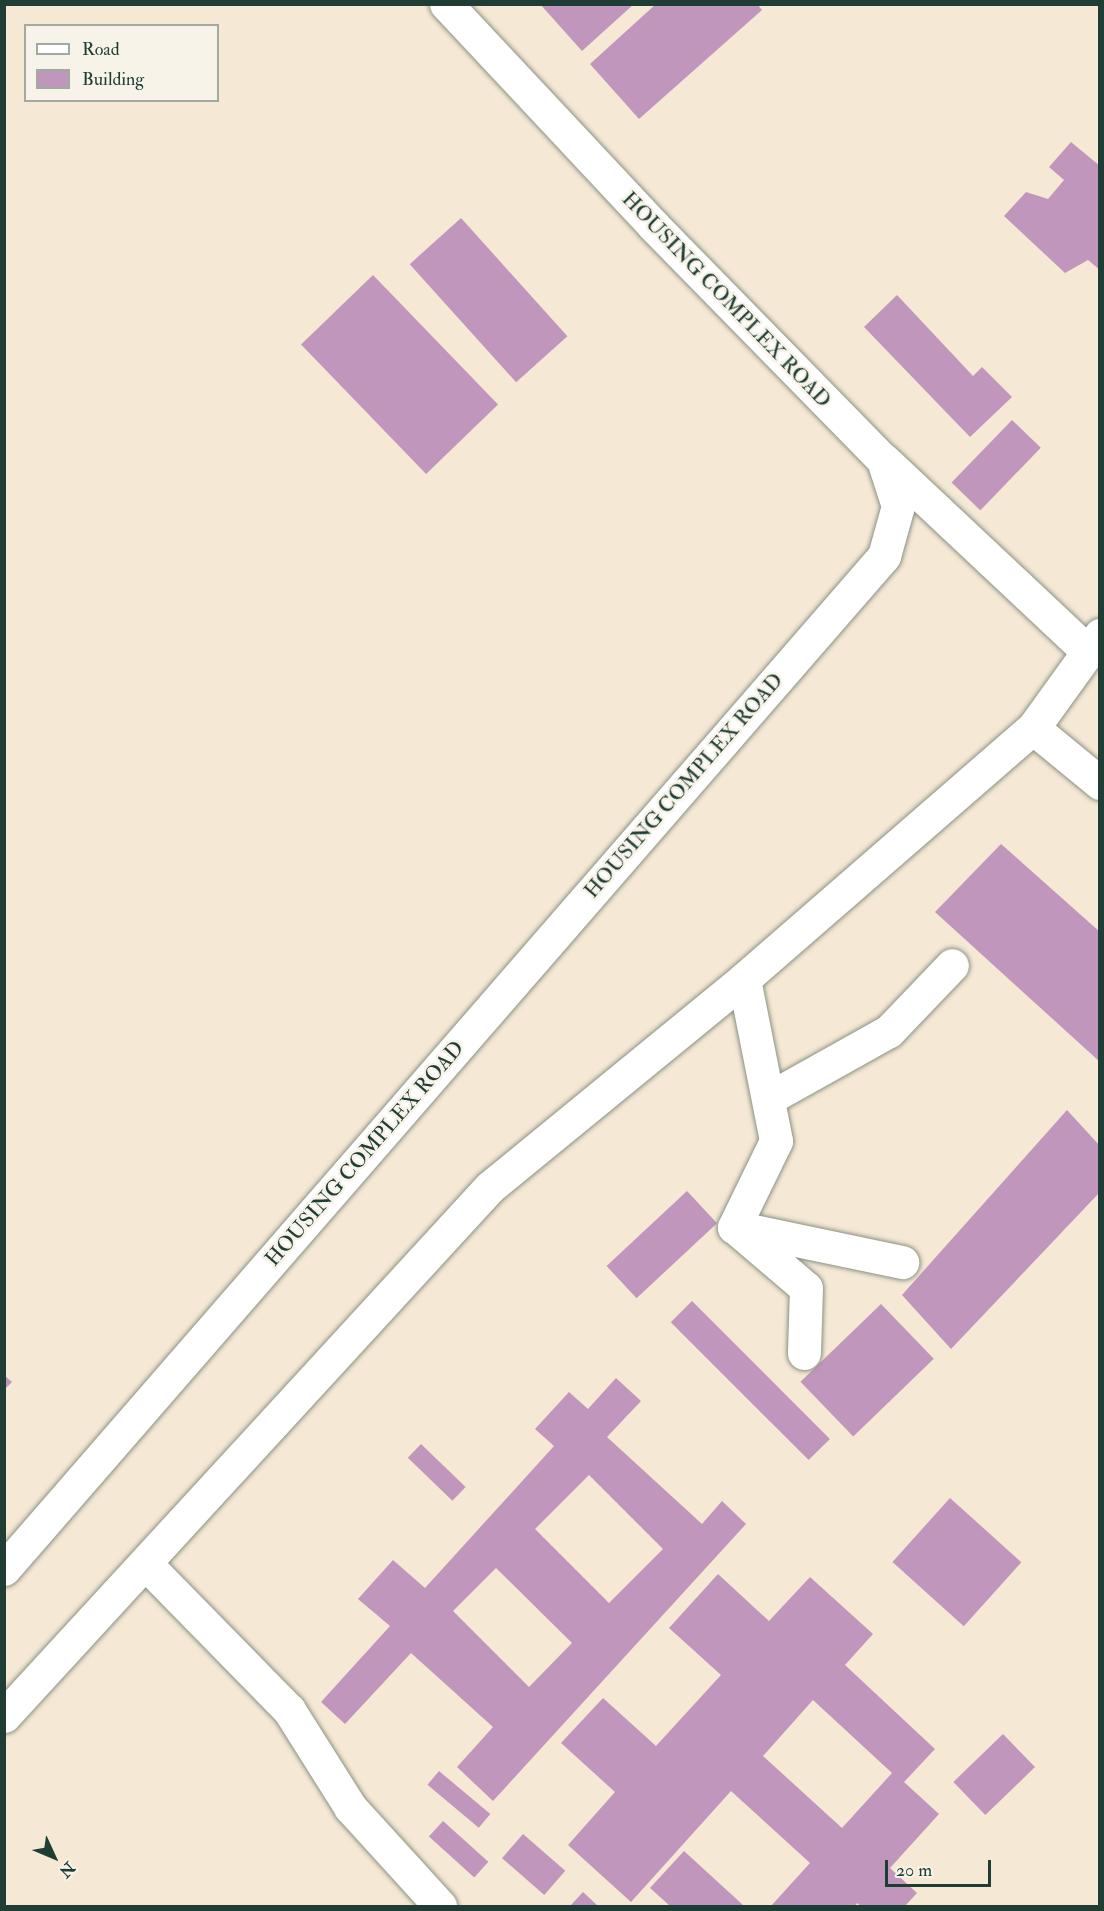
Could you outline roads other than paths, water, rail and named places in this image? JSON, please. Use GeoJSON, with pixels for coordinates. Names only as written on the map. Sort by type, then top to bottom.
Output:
{"type":"FeatureCollection","features":[{"type":"Feature","properties":{"kind":"street","name":"HOUSING COMPLEX ROAD"},"geometry":{"type":"LineString","coordinates":[[4,1569],[884,556],[898,506],[883,460],[653,225],[446,4]]}},
{"type":"Feature","properties":{"kind":"street"},"geometry":{"type":"LineString","coordinates":[[4,1716],[490,1187],[744,979],[1033,728],[1093,643],[883,460]]}},
{"type":"Feature","properties":{"kind":"street"},"geometry":{"type":"LineString","coordinates":[[1033,728],[1100,783]]}},
{"type":"Feature","properties":{"kind":"street"},"geometry":{"type":"LineString","coordinates":[[769,1098],[889,1031],[952,965]]}},
{"type":"Feature","properties":{"kind":"street"},"geometry":{"type":"LineString","coordinates":[[734,1227],[776,1141],[744,979]]}},
{"type":"Feature","properties":{"kind":"street"},"geometry":{"type":"LineString","coordinates":[[734,1227],[902,1262]]}},
{"type":"Feature","properties":{"kind":"street"},"geometry":{"type":"LineString","coordinates":[[734,1227],[806,1288],[804,1353]]}},
{"type":"Feature","properties":{"kind":"street"},"geometry":{"type":"LineString","coordinates":[[145,1563],[290,1710],[350,1808],[440,1906]]}}]}
